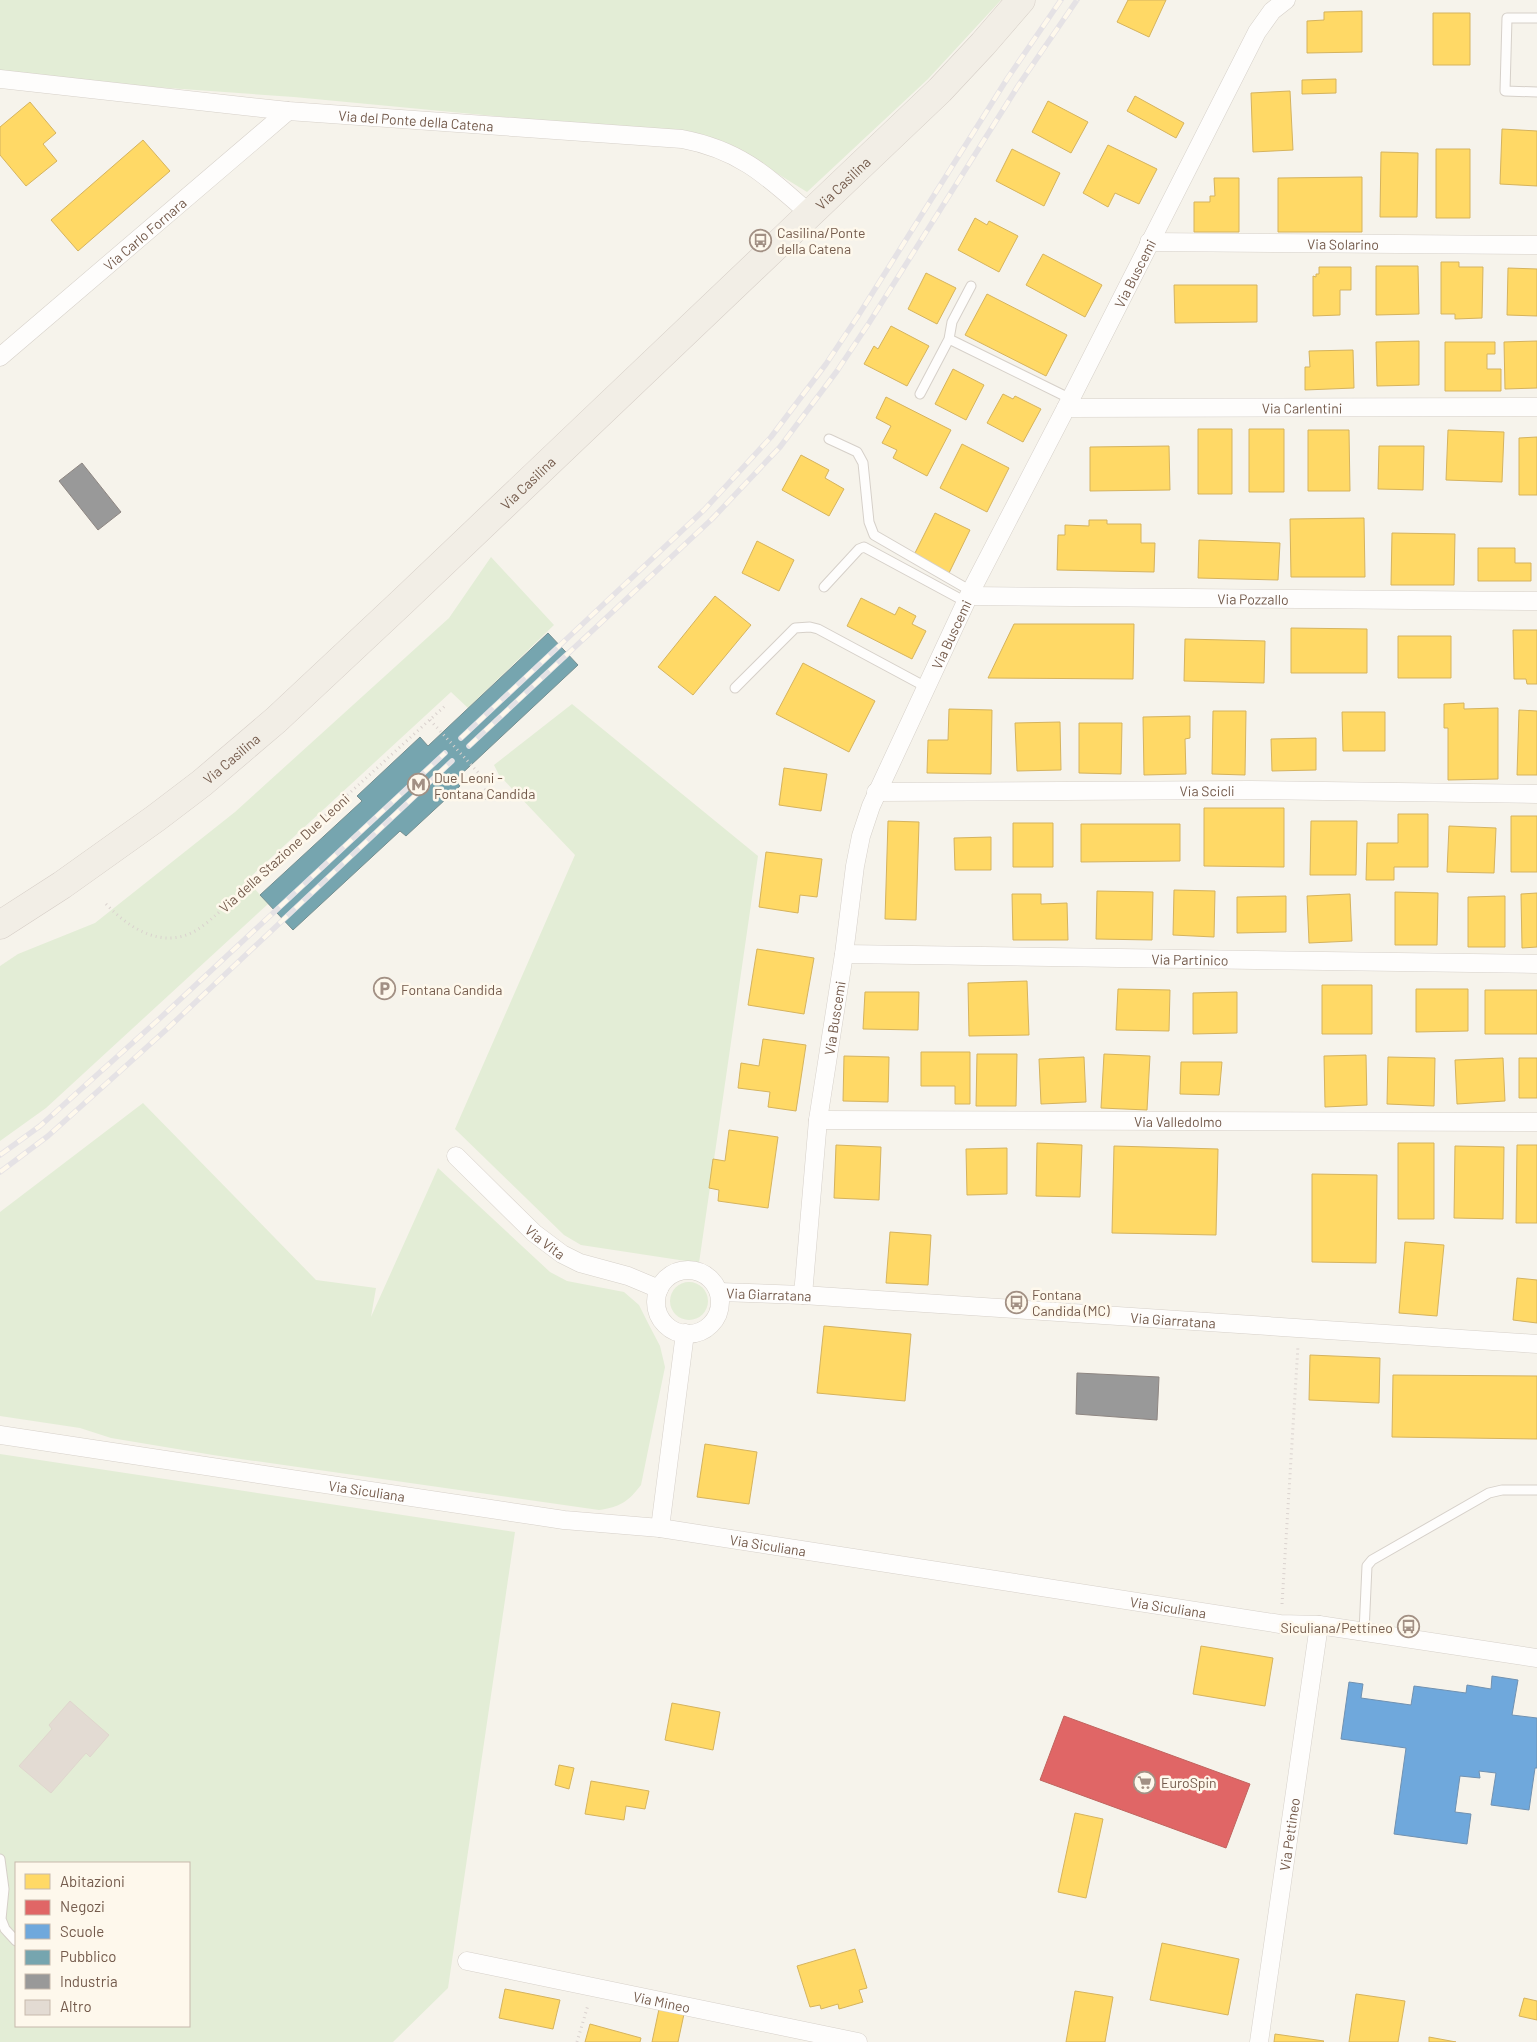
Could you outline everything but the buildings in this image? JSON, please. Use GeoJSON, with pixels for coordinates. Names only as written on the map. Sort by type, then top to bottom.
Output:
{"type":"FeatureCollection","features":[{"type":"Feature","properties":{"kind":"main road","name":"Via Casilina"},"geometry":{"type":"LineString","coordinates":[[0,925],[62,885],[156,818],[202,783],[276,720],[401,604],[949,80],[988,39],[1020,0]]}},
{"type":"Feature","properties":{"kind":"street","name":"Via Buscemi"},"geometry":{"type":"LineString","coordinates":[[803,1295],[818,1120],[858,851],[876,792],[969,596],[1261,24],[1272,11],[1286,0]]}},
{"type":"Feature","properties":{"kind":"street","name":"Via del Ponte della Catena"},"geometry":{"type":"LineString","coordinates":[[0,79],[288,110],[691,140],[723,149],[748,163],[810,214]]}},
{"type":"Feature","properties":{"kind":"street","name":"Via Carlo Fornara"},"geometry":{"type":"LineString","coordinates":[[0,356],[288,110]]}},
{"type":"Feature","properties":{"kind":"street","name":"Via Solarino"},"geometry":{"type":"LineString","coordinates":[[1149,242],[1537,245]]}},
{"type":"Feature","properties":{"kind":"street","name":"Via Carlentini"},"geometry":{"type":"LineString","coordinates":[[1068,404],[1537,407]]}},
{"type":"Feature","properties":{"kind":"street","name":"Via Pozzallo"},"geometry":{"type":"LineString","coordinates":[[969,596],[1537,602]]}},
{"type":"Feature","properties":{"kind":"street","name":"Via Scicli"},"geometry":{"type":"LineString","coordinates":[[876,792],[1250,790],[1537,794]]}},
{"type":"Feature","properties":{"kind":"street","name":"Via Partinico"},"geometry":{"type":"LineString","coordinates":[[844,954],[1537,964]]}},
{"type":"Feature","properties":{"kind":"street","name":"Via Valledolmo"},"geometry":{"type":"LineString","coordinates":[[818,1120],[1537,1122]]}},
{"type":"Feature","properties":{"kind":"street","name":"Via Vita"},"geometry":{"type":"LineString","coordinates":[[456,1156],[530,1229],[557,1251],[580,1263],[628,1276],[659,1289]]}},
{"type":"Feature","properties":{"kind":"street"},"geometry":{"type":"LineString","coordinates":[[693,1269],[710,1278],[719,1292],[719,1311],[712,1323],[702,1330],[685,1333],[673,1330],[661,1319],[657,1310],[656,1298],[659,1289],[668,1277],[675,1272],[693,1269]]}},
{"type":"Feature","properties":{"kind":"street","name":"Via Giarratana"},"geometry":{"type":"LineString","coordinates":[[719,1292],[803,1295],[1537,1344]]}},
{"type":"Feature","properties":{"kind":"street"},"geometry":{"type":"LineString","coordinates":[[660,1528],[685,1333]]}},
{"type":"Feature","properties":{"kind":"street","name":"Via Siculiana"},"geometry":{"type":"LineString","coordinates":[[0,1435],[564,1520],[660,1528],[1280,1624],[1319,1625],[1537,1658]]}},
{"type":"Feature","properties":{"kind":"street","name":"Via Pettineo"},"geometry":{"type":"LineString","coordinates":[[1259,2042],[1319,1625]]}},
{"type":"Feature","properties":{"kind":"street","name":"Via Mineo"},"geometry":{"type":"LineString","coordinates":[[467,1961],[858,2042]]}},
{"type":"Feature","properties":{"kind":"lane"},"geometry":{"type":"LineString","coordinates":[[1537,18],[1507,18],[1505,91],[1537,92]]}},
{"type":"Feature","properties":{"kind":"lane"},"geometry":{"type":"LineString","coordinates":[[920,394],[949,338],[952,322],[971,286]]}},
{"type":"Feature","properties":{"kind":"lane"},"geometry":{"type":"LineString","coordinates":[[949,338],[1068,404]]}},
{"type":"Feature","properties":{"kind":"lane"},"geometry":{"type":"LineString","coordinates":[[829,439],[856,452],[863,463],[869,522],[874,535],[969,596]]}},
{"type":"Feature","properties":{"kind":"lane"},"geometry":{"type":"LineString","coordinates":[[824,587],[859,549],[864,547],[969,596]]}},
{"type":"Feature","properties":{"kind":"lane"},"geometry":{"type":"LineString","coordinates":[[735,688],[795,628],[803,627],[818,629],[926,687]]}},
{"type":"Feature","properties":{"kind":"lane"},"geometry":{"type":"LineString","coordinates":[[1364,1632],[1367,1566],[1372,1560],[1489,1493],[1502,1490],[1537,1490]]}},
{"type":"Feature","properties":{"kind":"lane"},"geometry":{"type":"LineString","coordinates":[[0,1859],[4,1889],[1,1919],[5,1929],[15,1940]]}},
{"type":"Feature","properties":{"kind":"path","name":"Via della Stazione Due Leoni"},"geometry":{"type":"LineString","coordinates":[[106,904],[124,921],[145,934],[168,939],[190,934],[217,914],[446,705]]}},
{"type":"Feature","properties":{"kind":"path"},"geometry":{"type":"LineString","coordinates":[[430,720],[485,780],[486,801]]}},
{"type":"Feature","properties":{"kind":"path"},"geometry":{"type":"LineString","coordinates":[[1280,1624],[1300,1328]]}},
{"type":"Feature","properties":{"kind":"path"},"geometry":{"type":"LineString","coordinates":[[577,2042],[592,1987]]}},
{"type":"Feature","properties":{"kind":"green space"},"geometry":{"type":"Polygon","coordinates":[[[0,0],[1001,0],[928,79],[807,192],[733,146],[707,136],[294,97],[0,76],[0,0]]]}},
{"type":"Feature","properties":{"kind":"green space"},"geometry":{"type":"Polygon","coordinates":[[[491,557],[554,625],[468,708],[451,692],[247,880],[268,904],[46,1108],[0,1141],[0,966],[18,954],[95,923],[235,812],[449,618],[491,557]]]}},
{"type":"Feature","properties":{"kind":"green space"},"geometry":{"type":"Polygon","coordinates":[[[572,704],[758,856],[699,1263],[581,1245],[564,1235],[455,1129],[575,855],[499,775],[494,765],[572,704]]]}},
{"type":"Feature","properties":{"kind":"green space"},"geometry":{"type":"Polygon","coordinates":[[[143,1103],[316,1280],[376,1288],[371,1317],[438,1168],[550,1272],[567,1281],[624,1292],[639,1305],[660,1346],[665,1367],[641,1485],[623,1503],[599,1510],[213,1455],[111,1438],[80,1428],[0,1416],[0,1212],[143,1103]]]}},
{"type":"Feature","properties":{"kind":"green space"},"geometry":{"type":"Polygon","coordinates":[[[689,1282],[702,1288],[708,1301],[702,1314],[689,1320],[676,1314],[670,1301],[676,1288],[689,1282]]]}},
{"type":"Feature","properties":{"kind":"green space"},"geometry":{"type":"Polygon","coordinates":[[[0,1454],[515,1532],[448,1988],[393,2042],[0,2042],[0,1454]]]}},
{"type":"Feature","properties":{"kind":"railway"},"geometry":{"type":"LineString","coordinates":[[461,738],[704,510],[771,437],[826,364],[858,316],[1007,79],[1061,0]]}},
{"type":"Feature","properties":{"kind":"railway"},"geometry":{"type":"LineString","coordinates":[[469,746],[712,519],[780,447],[837,371],[869,323],[1018,86],[1077,0]]}},
{"type":"Feature","properties":{"kind":"railway"},"geometry":{"type":"LineString","coordinates":[[0,1155],[40,1126],[158,1020],[445,753]]}},
{"type":"Feature","properties":{"kind":"railway"},"geometry":{"type":"LineString","coordinates":[[0,1172],[48,1136],[167,1029],[452,761]]}},
{"type":"Feature","properties":{"kind":"place","name":"Casilina/Ponte della Catena"},"geometry":{"type":"Point","coordinates":[761,240]}},
{"type":"Feature","properties":{"kind":"place","name":"Due Leoni - Fontana Candida"},"geometry":{"type":"Point","coordinates":[418,785]}},
{"type":"Feature","properties":{"kind":"place","name":"Fontana Candida"},"geometry":{"type":"Point","coordinates":[385,989]}},
{"type":"Feature","properties":{"kind":"place","name":"Fontana Candida (MC)"},"geometry":{"type":"Point","coordinates":[1016,1302]}},
{"type":"Feature","properties":{"kind":"place","name":"Siculiana/Pettineo"},"geometry":{"type":"Point","coordinates":[1409,1627]}},
{"type":"Feature","properties":{"kind":"place","name":"EuroSpin"},"geometry":{"type":"Point","coordinates":[1145,1782]}}]}
